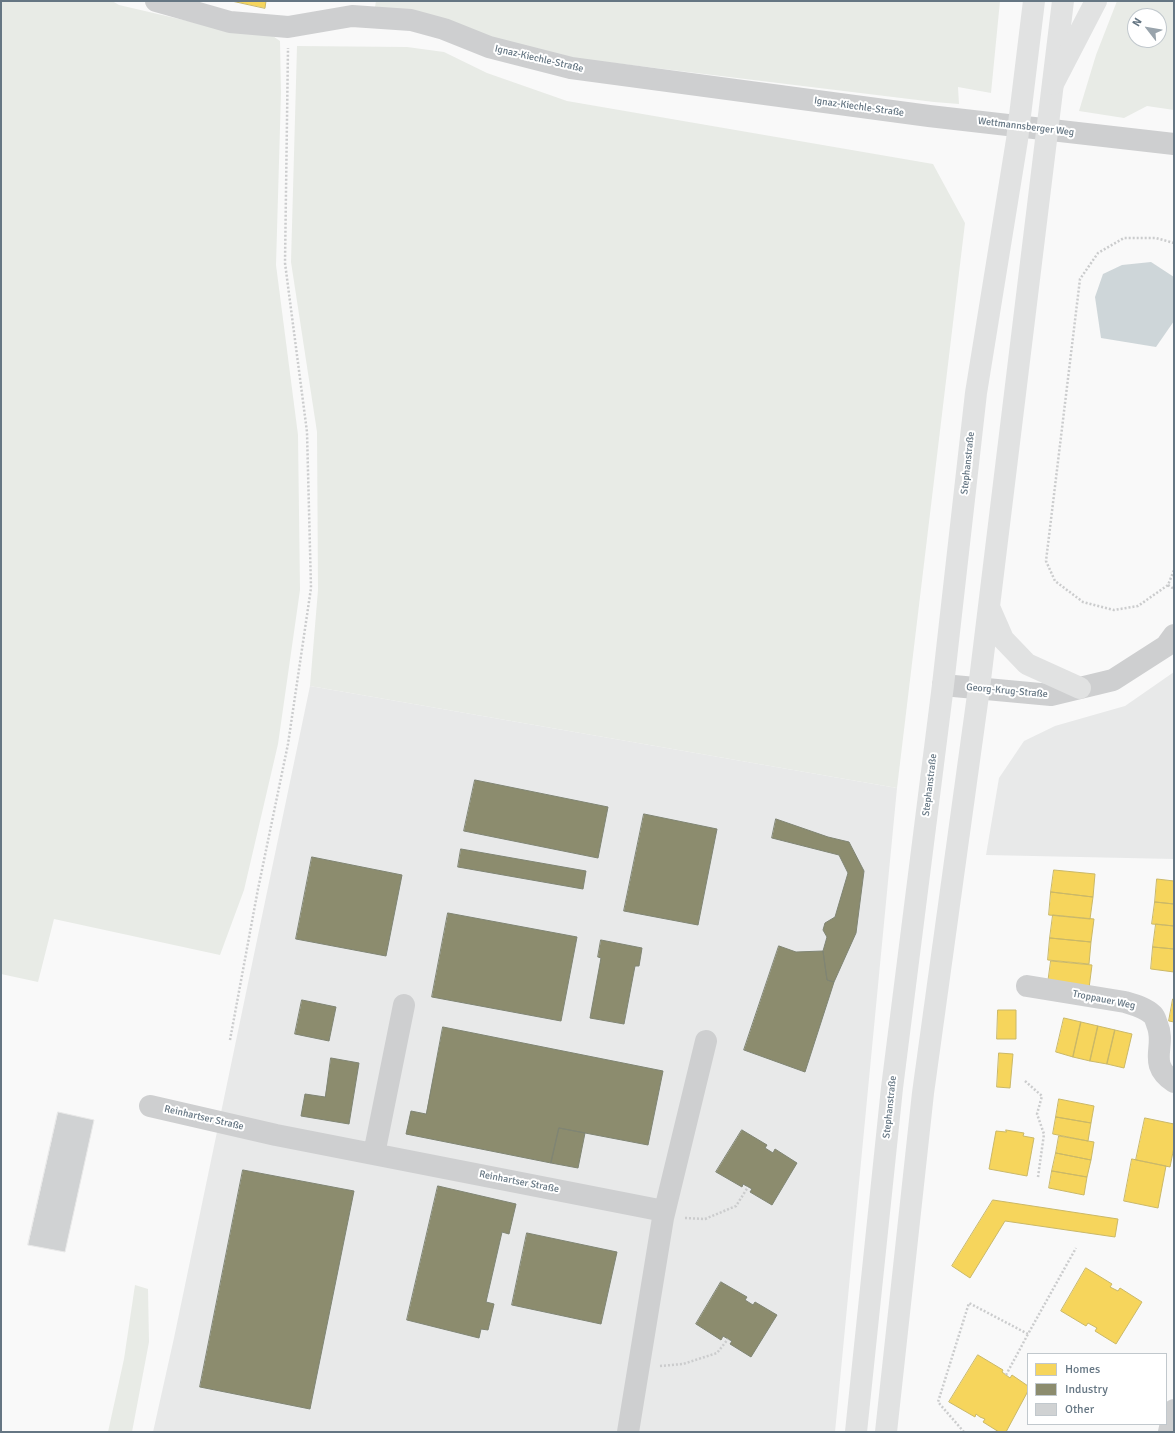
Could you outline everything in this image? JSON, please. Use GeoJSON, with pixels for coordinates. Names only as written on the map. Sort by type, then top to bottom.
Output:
{"type":"FeatureCollection","features":[{"type":"Feature","properties":{"kind":"main road","name":"Stephanstraße"},"geometry":{"type":"LineString","coordinates":[[856,1432],[892,1088],[943,685],[976,393],[1017,140],[1034,1]]}},
{"type":"Feature","properties":{"kind":"main road"},"geometry":{"type":"LineString","coordinates":[[886,1432],[923,1093],[979,688],[1063,1]]}},
{"type":"Feature","properties":{"kind":"main road"},"geometry":{"type":"LineString","coordinates":[[1053,84],[1096,1]]}},
{"type":"Feature","properties":{"kind":"main road"},"geometry":{"type":"LineString","coordinates":[[989,608],[1003,639],[1027,664],[1080,688]]}},
{"type":"Feature","properties":{"kind":"street","name":"Ignaz-Kiechle-Straße"},"geometry":{"type":"LineString","coordinates":[[156,1],[230,22],[288,26],[352,16],[411,20],[444,29],[489,47],[571,68],[928,116]]}},
{"type":"Feature","properties":{"kind":"street","name":"Wettmannsberger Weg"},"geometry":{"type":"LineString","coordinates":[[928,116],[1174,144]]}},
{"type":"Feature","properties":{"kind":"street","name":"Georg-Krug-Straße"},"geometry":{"type":"LineString","coordinates":[[943,685],[1051,695],[1113,680],[1166,646],[1174,635]]}},
{"type":"Feature","properties":{"kind":"street","name":"Troppauer Weg"},"geometry":{"type":"LineString","coordinates":[[1027,986],[1126,1002],[1140,1006],[1154,1016],[1160,1031],[1158,1063],[1166,1077],[1174,1082]]}},
{"type":"Feature","properties":{"kind":"street"},"geometry":{"type":"LineString","coordinates":[[374,1154],[404,1005]]}},
{"type":"Feature","properties":{"kind":"street"},"geometry":{"type":"LineString","coordinates":[[628,1432],[664,1214],[706,1041]]}},
{"type":"Feature","properties":{"kind":"street","name":"Reinhartser Straße"},"geometry":{"type":"LineString","coordinates":[[150,1106],[276,1135],[664,1214]]}},
{"type":"Feature","properties":{"kind":"street"},"geometry":{"type":"LineString","coordinates":[[1169,1432],[1174,1410]]}},
{"type":"Feature","properties":{"kind":"path"},"geometry":{"type":"LineString","coordinates":[[230,1040],[258,888],[288,744],[311,588],[307,432],[285,263],[289,91],[288,26]]}},
{"type":"Feature","properties":{"kind":"path"},"geometry":{"type":"LineString","coordinates":[[1174,243],[1156,238],[1124,238],[1098,253],[1080,278],[1046,560],[1055,582],[1083,602],[1114,610],[1138,606],[1168,585],[1174,570]]}},
{"type":"Feature","properties":{"kind":"path"},"geometry":{"type":"LineString","coordinates":[[1168,585],[1174,589]]}},
{"type":"Feature","properties":{"kind":"path"},"geometry":{"type":"LineString","coordinates":[[1025,1081],[1042,1096],[1037,1114],[1044,1134],[1038,1177]]}},
{"type":"Feature","properties":{"kind":"path"},"geometry":{"type":"LineString","coordinates":[[664,1214],[705,1219],[736,1206],[748,1187]]}},
{"type":"Feature","properties":{"kind":"path"},"geometry":{"type":"LineString","coordinates":[[1006,1375],[1076,1248]]}},
{"type":"Feature","properties":{"kind":"path"},"geometry":{"type":"LineString","coordinates":[[964,1432],[938,1402],[969,1303],[1028,1334]]}},
{"type":"Feature","properties":{"kind":"path"},"geometry":{"type":"LineString","coordinates":[[638,1368],[683,1364],[717,1353],[728,1339]]}},
{"type":"Feature","properties":{"kind":"shaded area"},"geometry":{"type":"Polygon","coordinates":[[[1,1],[112,1],[119,5],[231,31],[270,34],[280,41],[281,93],[276,265],[298,435],[300,590],[278,744],[244,890],[220,955],[54,919],[38,982],[1,974],[1,1]]]}},
{"type":"Feature","properties":{"kind":"shaded area"},"geometry":{"type":"Polygon","coordinates":[[[376,1],[1000,1],[991,93],[958,87],[959,104],[573,58],[375,7],[376,1]]]}},
{"type":"Feature","properties":{"kind":"shaded area"},"geometry":{"type":"Polygon","coordinates":[[[1117,1],[1174,1],[1174,110],[1147,106],[1124,118],[1079,111],[1096,55],[1117,1]]]}},
{"type":"Feature","properties":{"kind":"shaded area"},"geometry":{"type":"Polygon","coordinates":[[[297,46],[407,47],[444,52],[487,73],[567,101],[933,164],[965,223],[897,788],[310,686],[318,590],[317,432],[291,262],[297,46]]]}},
{"type":"Feature","properties":{"kind":"shaded area"},"geometry":{"type":"Polygon","coordinates":[[[1151,262],[1174,277],[1174,321],[1156,347],[1101,338],[1095,297],[1103,274],[1122,265],[1151,262]]]}},
{"type":"Feature","properties":{"kind":"shaded area"},"geometry":{"type":"Polygon","coordinates":[[[1174,672],[1174,859],[986,855],[999,778],[1024,741],[1055,726],[1125,706],[1174,672]]]}},
{"type":"Feature","properties":{"kind":"shaded area"},"geometry":{"type":"Polygon","coordinates":[[[310,686],[897,788],[835,1432],[153,1432],[310,686]]]}},
{"type":"Feature","properties":{"kind":"shaded area"},"geometry":{"type":"Polygon","coordinates":[[[135,1285],[148,1289],[149,1342],[132,1432],[108,1432],[124,1359],[135,1285]]]}},
{"type":"Feature","properties":{"kind":"building: Homes"},"geometry":{"type":"Polygon","coordinates":[[[232,1],[266,1],[265,8],[232,1]]]}},
{"type":"Feature","properties":{"kind":"building: Homes"},"geometry":{"type":"Polygon","coordinates":[[[1054,870],[1095,874],[1093,897],[1051,892],[1054,870]]]}},
{"type":"Feature","properties":{"kind":"building: Homes"},"geometry":{"type":"Polygon","coordinates":[[[1157,879],[1174,881],[1174,904],[1155,902],[1157,879]]]}},
{"type":"Feature","properties":{"kind":"building: Homes"},"geometry":{"type":"Polygon","coordinates":[[[1051,892],[1093,897],[1090,919],[1049,915],[1051,892]]]}},
{"type":"Feature","properties":{"kind":"building: Homes"},"geometry":{"type":"Polygon","coordinates":[[[1155,902],[1174,904],[1174,926],[1152,924],[1155,902]]]}},
{"type":"Feature","properties":{"kind":"building: Homes"},"geometry":{"type":"Polygon","coordinates":[[[1053,915],[1094,919],[1091,942],[1050,938],[1053,915]]]}},
{"type":"Feature","properties":{"kind":"building: Homes"},"geometry":{"type":"Polygon","coordinates":[[[1156,924],[1174,926],[1174,949],[1153,947],[1156,924]]]}},
{"type":"Feature","properties":{"kind":"building: Homes"},"geometry":{"type":"Polygon","coordinates":[[[1050,938],[1091,942],[1089,964],[1048,960],[1050,938]]]}},
{"type":"Feature","properties":{"kind":"building: Homes"},"geometry":{"type":"Polygon","coordinates":[[[1153,947],[1174,949],[1174,972],[1151,969],[1153,947]]]}},
{"type":"Feature","properties":{"kind":"building: Homes"},"geometry":{"type":"Polygon","coordinates":[[[1051,961],[1092,965],[1089,988],[1048,983],[1051,961]]]}},
{"type":"Feature","properties":{"kind":"building: Homes"},"geometry":{"type":"Polygon","coordinates":[[[1174,999],[1174,1022],[1169,1021],[1174,999]]]}},
{"type":"Feature","properties":{"kind":"building: Homes"},"geometry":{"type":"Polygon","coordinates":[[[998,1010],[1016,1010],[1016,1039],[997,1039],[998,1010]]]}},
{"type":"Feature","properties":{"kind":"building: Homes"},"geometry":{"type":"Polygon","coordinates":[[[1064,1018],[1081,1022],[1073,1057],[1056,1052],[1064,1018]]]}},
{"type":"Feature","properties":{"kind":"building: Homes"},"geometry":{"type":"Polygon","coordinates":[[[1081,1022],[1098,1026],[1090,1061],[1073,1057],[1081,1022]]]}},
{"type":"Feature","properties":{"kind":"building: Homes"},"geometry":{"type":"Polygon","coordinates":[[[1098,1026],[1115,1030],[1107,1064],[1090,1061],[1098,1026]]]}},
{"type":"Feature","properties":{"kind":"building: Homes"},"geometry":{"type":"Polygon","coordinates":[[[1115,1030],[1132,1034],[1124,1068],[1107,1064],[1115,1030]]]}},
{"type":"Feature","properties":{"kind":"building: Homes"},"geometry":{"type":"Polygon","coordinates":[[[999,1053],[1013,1054],[1010,1088],[997,1087],[999,1053]]]}},
{"type":"Feature","properties":{"kind":"building: Homes"},"geometry":{"type":"Polygon","coordinates":[[[1059,1099],[1094,1106],[1091,1123],[1056,1117],[1059,1099]]]}},
{"type":"Feature","properties":{"kind":"building: Homes"},"geometry":{"type":"Polygon","coordinates":[[[1056,1117],[1091,1123],[1088,1141],[1053,1134],[1056,1117]]]}},
{"type":"Feature","properties":{"kind":"building: Homes"},"geometry":{"type":"Polygon","coordinates":[[[1145,1118],[1174,1124],[1174,1147],[1170,1167],[1136,1160],[1145,1118]]]}},
{"type":"Feature","properties":{"kind":"building: Homes"},"geometry":{"type":"Polygon","coordinates":[[[1006,1130],[1024,1133],[1023,1136],[1034,1138],[1027,1176],[989,1169],[996,1131],[1006,1132],[1006,1130]]]}},
{"type":"Feature","properties":{"kind":"building: Homes"},"geometry":{"type":"Polygon","coordinates":[[[1059,1136],[1094,1142],[1091,1160],[1056,1153],[1059,1136]]]}},
{"type":"Feature","properties":{"kind":"building: Homes"},"geometry":{"type":"Polygon","coordinates":[[[1056,1153],[1091,1160],[1087,1177],[1052,1171],[1056,1153]]]}},
{"type":"Feature","properties":{"kind":"building: Homes"},"geometry":{"type":"Polygon","coordinates":[[[1132,1159],[1166,1166],[1158,1208],[1124,1201],[1132,1159]]]}},
{"type":"Feature","properties":{"kind":"building: Homes"},"geometry":{"type":"Polygon","coordinates":[[[1052,1171],[1087,1177],[1084,1195],[1049,1188],[1052,1171]]]}},
{"type":"Feature","properties":{"kind":"building: Homes"},"geometry":{"type":"Polygon","coordinates":[[[993,1200],[1118,1219],[1115,1237],[1005,1221],[970,1278],[952,1266],[993,1200]]]}},
{"type":"Feature","properties":{"kind":"building: Homes"},"geometry":{"type":"Polygon","coordinates":[[[1086,1268],[1112,1284],[1110,1287],[1118,1291],[1120,1288],[1142,1302],[1116,1344],[1095,1331],[1097,1328],[1088,1323],[1086,1326],[1061,1311],[1086,1268]]]}},
{"type":"Feature","properties":{"kind":"building: Homes"},"geometry":{"type":"Polygon","coordinates":[[[978,1355],[1003,1370],[1002,1372],[1010,1378],[1012,1375],[1027,1385],[1027,1393],[1006,1432],[999,1432],[983,1422],[985,1419],[976,1414],[975,1417],[949,1402],[978,1355]]]}},
{"type":"Feature","properties":{"kind":"building: Industry"},"geometry":{"type":"Polygon","coordinates":[[[475,780],[608,807],[598,858],[464,831],[475,780]]]}},
{"type":"Feature","properties":{"kind":"building: Industry"},"geometry":{"type":"Polygon","coordinates":[[[644,814],[717,829],[698,925],[624,911],[644,814]]]}},
{"type":"Feature","properties":{"kind":"building: Industry"},"geometry":{"type":"Polygon","coordinates":[[[776,819],[828,837],[849,842],[864,871],[856,933],[834,982],[827,980],[823,951],[827,937],[823,930],[825,923],[835,917],[848,873],[839,855],[772,838],[776,819]]]}},
{"type":"Feature","properties":{"kind":"building: Industry"},"geometry":{"type":"Polygon","coordinates":[[[461,849],[586,871],[583,889],[458,867],[461,849]]]}},
{"type":"Feature","properties":{"kind":"building: Industry"},"geometry":{"type":"Polygon","coordinates":[[[312,857],[402,875],[386,956],[296,939],[312,857]]]}},
{"type":"Feature","properties":{"kind":"building: Industry"},"geometry":{"type":"Polygon","coordinates":[[[448,913],[577,937],[561,1021],[432,997],[448,913]]]}},
{"type":"Feature","properties":{"kind":"building: Industry"},"geometry":{"type":"Polygon","coordinates":[[[601,940],[642,948],[639,966],[635,966],[624,1024],[590,1018],[601,958],[598,957],[601,940]]]}},
{"type":"Feature","properties":{"kind":"building: Industry"},"geometry":{"type":"Polygon","coordinates":[[[779,946],[796,952],[823,951],[827,980],[834,982],[805,1072],[744,1050],[779,946]]]}},
{"type":"Feature","properties":{"kind":"building: Industry"},"geometry":{"type":"Polygon","coordinates":[[[302,1000],[336,1007],[329,1041],[295,1034],[302,1000]]]}},
{"type":"Feature","properties":{"kind":"building: Industry"},"geometry":{"type":"Polygon","coordinates":[[[443,1027],[663,1071],[648,1145],[559,1128],[551,1163],[406,1134],[411,1111],[426,1114],[443,1027]]]}},
{"type":"Feature","properties":{"kind":"building: Industry"},"geometry":{"type":"Polygon","coordinates":[[[331,1058],[359,1063],[349,1124],[301,1116],[305,1094],[325,1097],[331,1058]]]}},
{"type":"Feature","properties":{"kind":"building: Industry"},"geometry":{"type":"Polygon","coordinates":[[[559,1128],[585,1133],[578,1168],[551,1163],[559,1128]]]}},
{"type":"Feature","properties":{"kind":"building: Industry"},"geometry":{"type":"Polygon","coordinates":[[[742,1130],[767,1145],[765,1148],[773,1153],[775,1149],[797,1163],[772,1205],[750,1192],[752,1189],[743,1184],[742,1187],[716,1172],[742,1130]]]}},
{"type":"Feature","properties":{"kind":"building: Industry"},"geometry":{"type":"Polygon","coordinates":[[[243,1170],[354,1191],[310,1409],[200,1387],[243,1170]]]}},
{"type":"Feature","properties":{"kind":"building: Industry"},"geometry":{"type":"Polygon","coordinates":[[[438,1186],[516,1204],[509,1234],[502,1232],[486,1302],[494,1304],[488,1330],[481,1329],[479,1338],[407,1320],[438,1186]]]}},
{"type":"Feature","properties":{"kind":"building: Industry"},"geometry":{"type":"Polygon","coordinates":[[[527,1233],[617,1252],[601,1324],[512,1305],[527,1233]]]}},
{"type":"Feature","properties":{"kind":"building: Industry"},"geometry":{"type":"Polygon","coordinates":[[[721,1282],[747,1297],[745,1300],[753,1305],[755,1302],[777,1315],[751,1357],[730,1344],[732,1341],[723,1336],[721,1340],[696,1324],[721,1282]]]}},
{"type":"Feature","properties":{"kind":"building: Other"},"geometry":{"type":"Polygon","coordinates":[[[58,1112],[94,1120],[65,1252],[28,1245],[58,1112]]]}}]}
